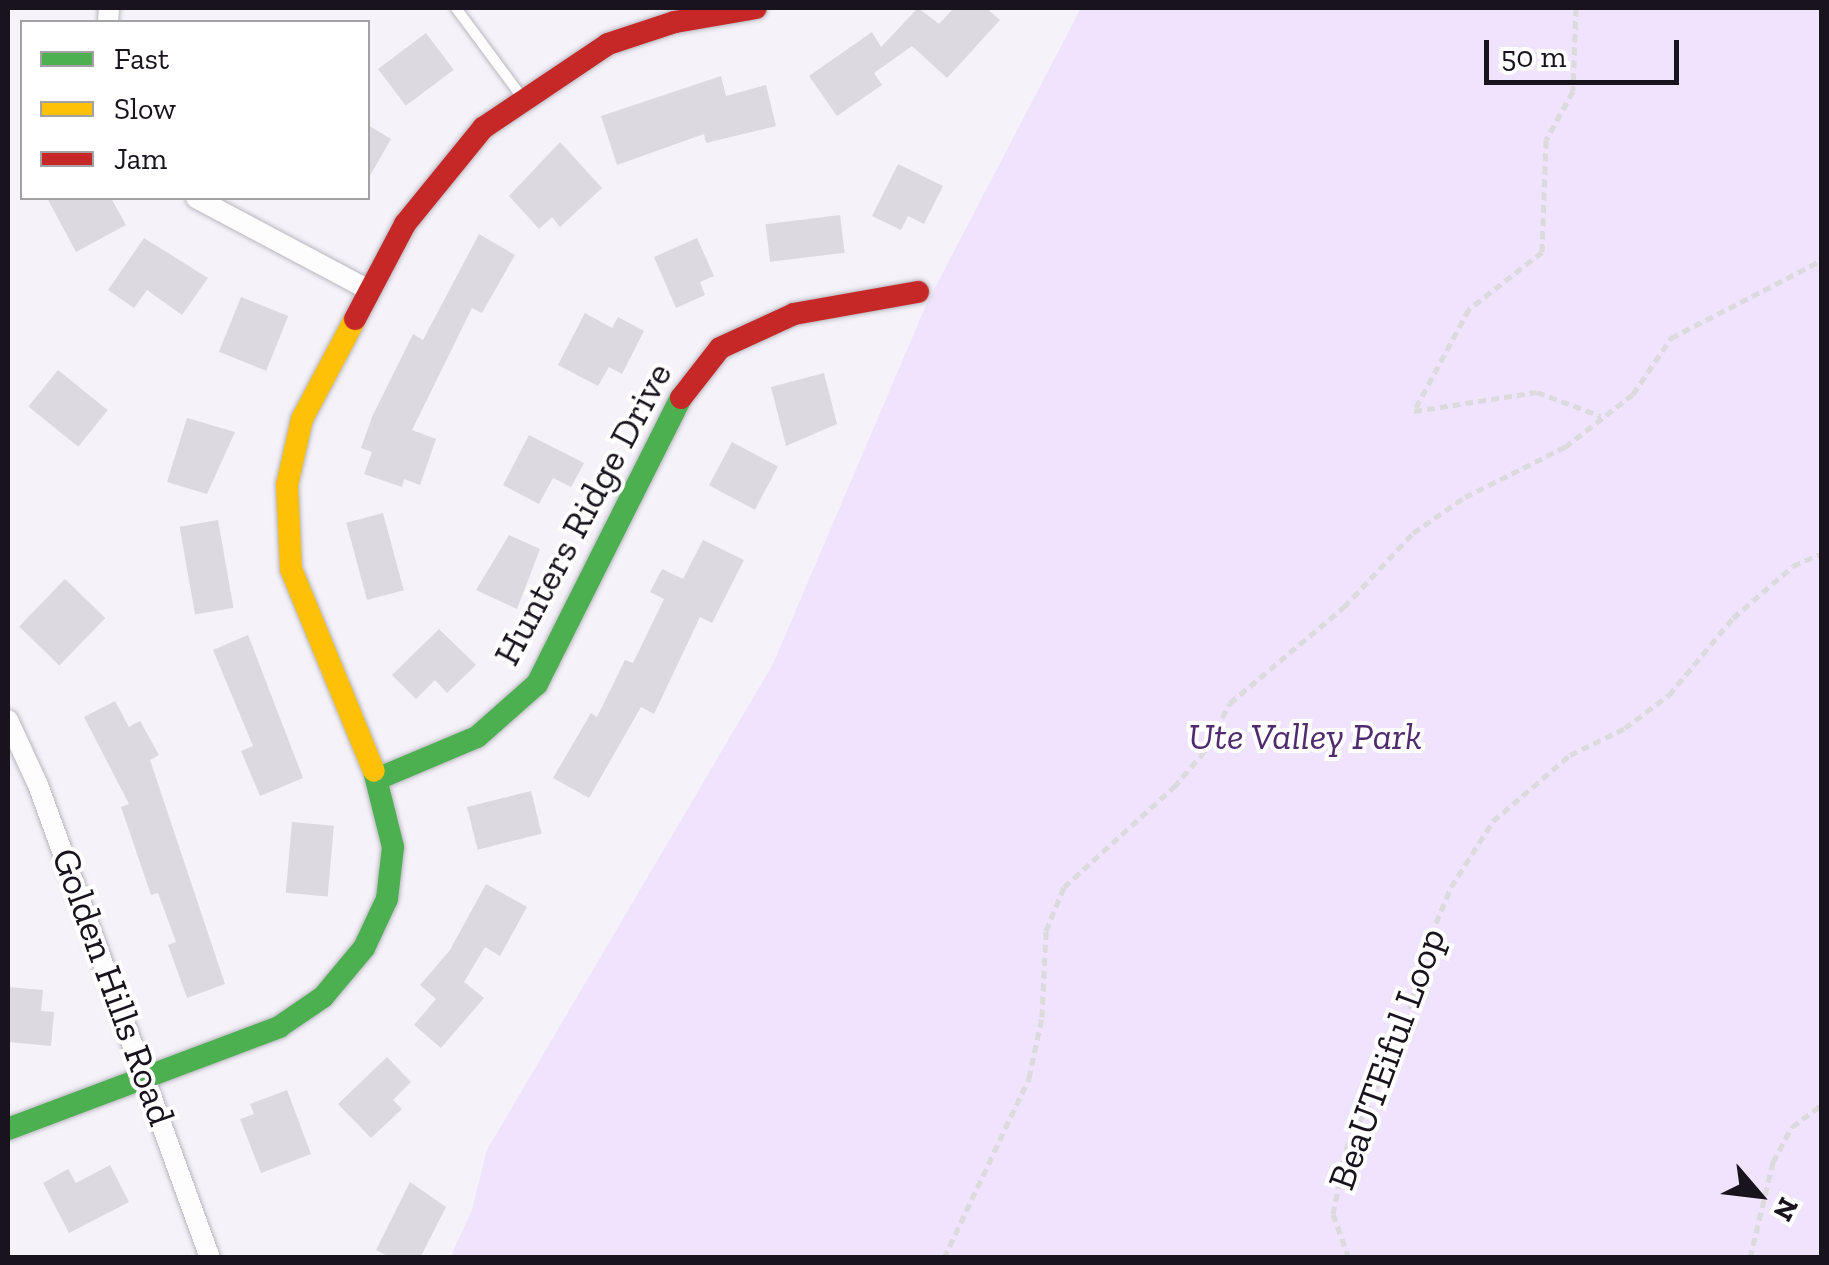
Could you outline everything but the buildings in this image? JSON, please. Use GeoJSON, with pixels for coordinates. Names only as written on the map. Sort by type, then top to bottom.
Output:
{"type":"FeatureCollection","features":[{"type":"Feature","properties":{"kind":"street"},"geometry":{"type":"LineString","coordinates":[[8,1129],[280,1027],[348,971],[376,926],[392,873],[378,779],[302,600],[286,541],[287,485],[302,419],[369,290],[432,186],[521,97],[608,44],[675,22],[756,8]]}},
{"type":"Feature","properties":{"kind":"street"},"geometry":{"type":"LineString","coordinates":[[200,200],[369,290]]}},
{"type":"Feature","properties":{"kind":"street","name":"Hunters Ridge Drive"},"geometry":{"type":"LineString","coordinates":[[378,779],[476,737],[537,684],[668,414],[720,348],[794,314],[918,292]]}},
{"type":"Feature","properties":{"kind":"street","name":"Golden Hills Road"},"geometry":{"type":"LineString","coordinates":[[8,720],[146,1075],[210,1258]]}},
{"type":"Feature","properties":{"kind":"lane"},"geometry":{"type":"LineString","coordinates":[[456,8],[521,97]]}},
{"type":"Feature","properties":{"kind":"path"},"geometry":{"type":"LineString","coordinates":[[1576,8],[1573,91],[1546,140],[1542,252],[1469,310],[1414,410],[1537,392],[1601,416]]}},
{"type":"Feature","properties":{"kind":"path"},"geometry":{"type":"LineString","coordinates":[[944,1258],[1029,1078],[1042,1017],[1046,930],[1064,887],[1174,788],[1204,752],[1230,703],[1344,607],[1414,533],[1464,497],[1565,447],[1633,394],[1671,338],[1822,260]]}},
{"type":"Feature","properties":{"kind":"path","name":"BeaUTEiful Loop"},"geometry":{"type":"LineString","coordinates":[[1350,1258],[1333,1214],[1348,1146],[1404,1034],[1421,958],[1451,887],[1493,822],[1570,755],[1626,728],[1670,695],[1733,618],[1792,566],[1822,553]]}},
{"type":"Feature","properties":{"kind":"path"},"geometry":{"type":"LineString","coordinates":[[1750,1258],[1773,1162],[1792,1127],[1822,1104]]}},
{"type":"Feature","properties":{"kind":"green space","name":"Ute Valley Park"},"geometry":{"type":"Polygon","coordinates":[[[1081,8],[1821,8],[1821,1257],[450,1258],[472,1210],[487,1150],[773,664],[927,303],[1081,8]]]}},
{"type":"Feature","properties":{"kind":"traffic: fast"},"geometry":{"type":"LineString","coordinates":[[377,779],[477,737],[537,684],[681,398]]}},
{"type":"Feature","properties":{"kind":"traffic: fast"},"geometry":{"type":"LineString","coordinates":[[8,1129],[279,1027],[323,997],[364,948],[387,899],[393,847],[374,771]]}},
{"type":"Feature","properties":{"kind":"traffic: slow"},"geometry":{"type":"LineString","coordinates":[[355,319],[302,419],[287,485],[291,569],[374,771]]}},
{"type":"Feature","properties":{"kind":"traffic: jam"},"geometry":{"type":"LineString","coordinates":[[355,319],[405,224],[483,128],[608,44],[675,22],[756,8]]}},
{"type":"Feature","properties":{"kind":"traffic: jam"},"geometry":{"type":"LineString","coordinates":[[681,398],[720,348],[794,314],[918,292]]}}]}
